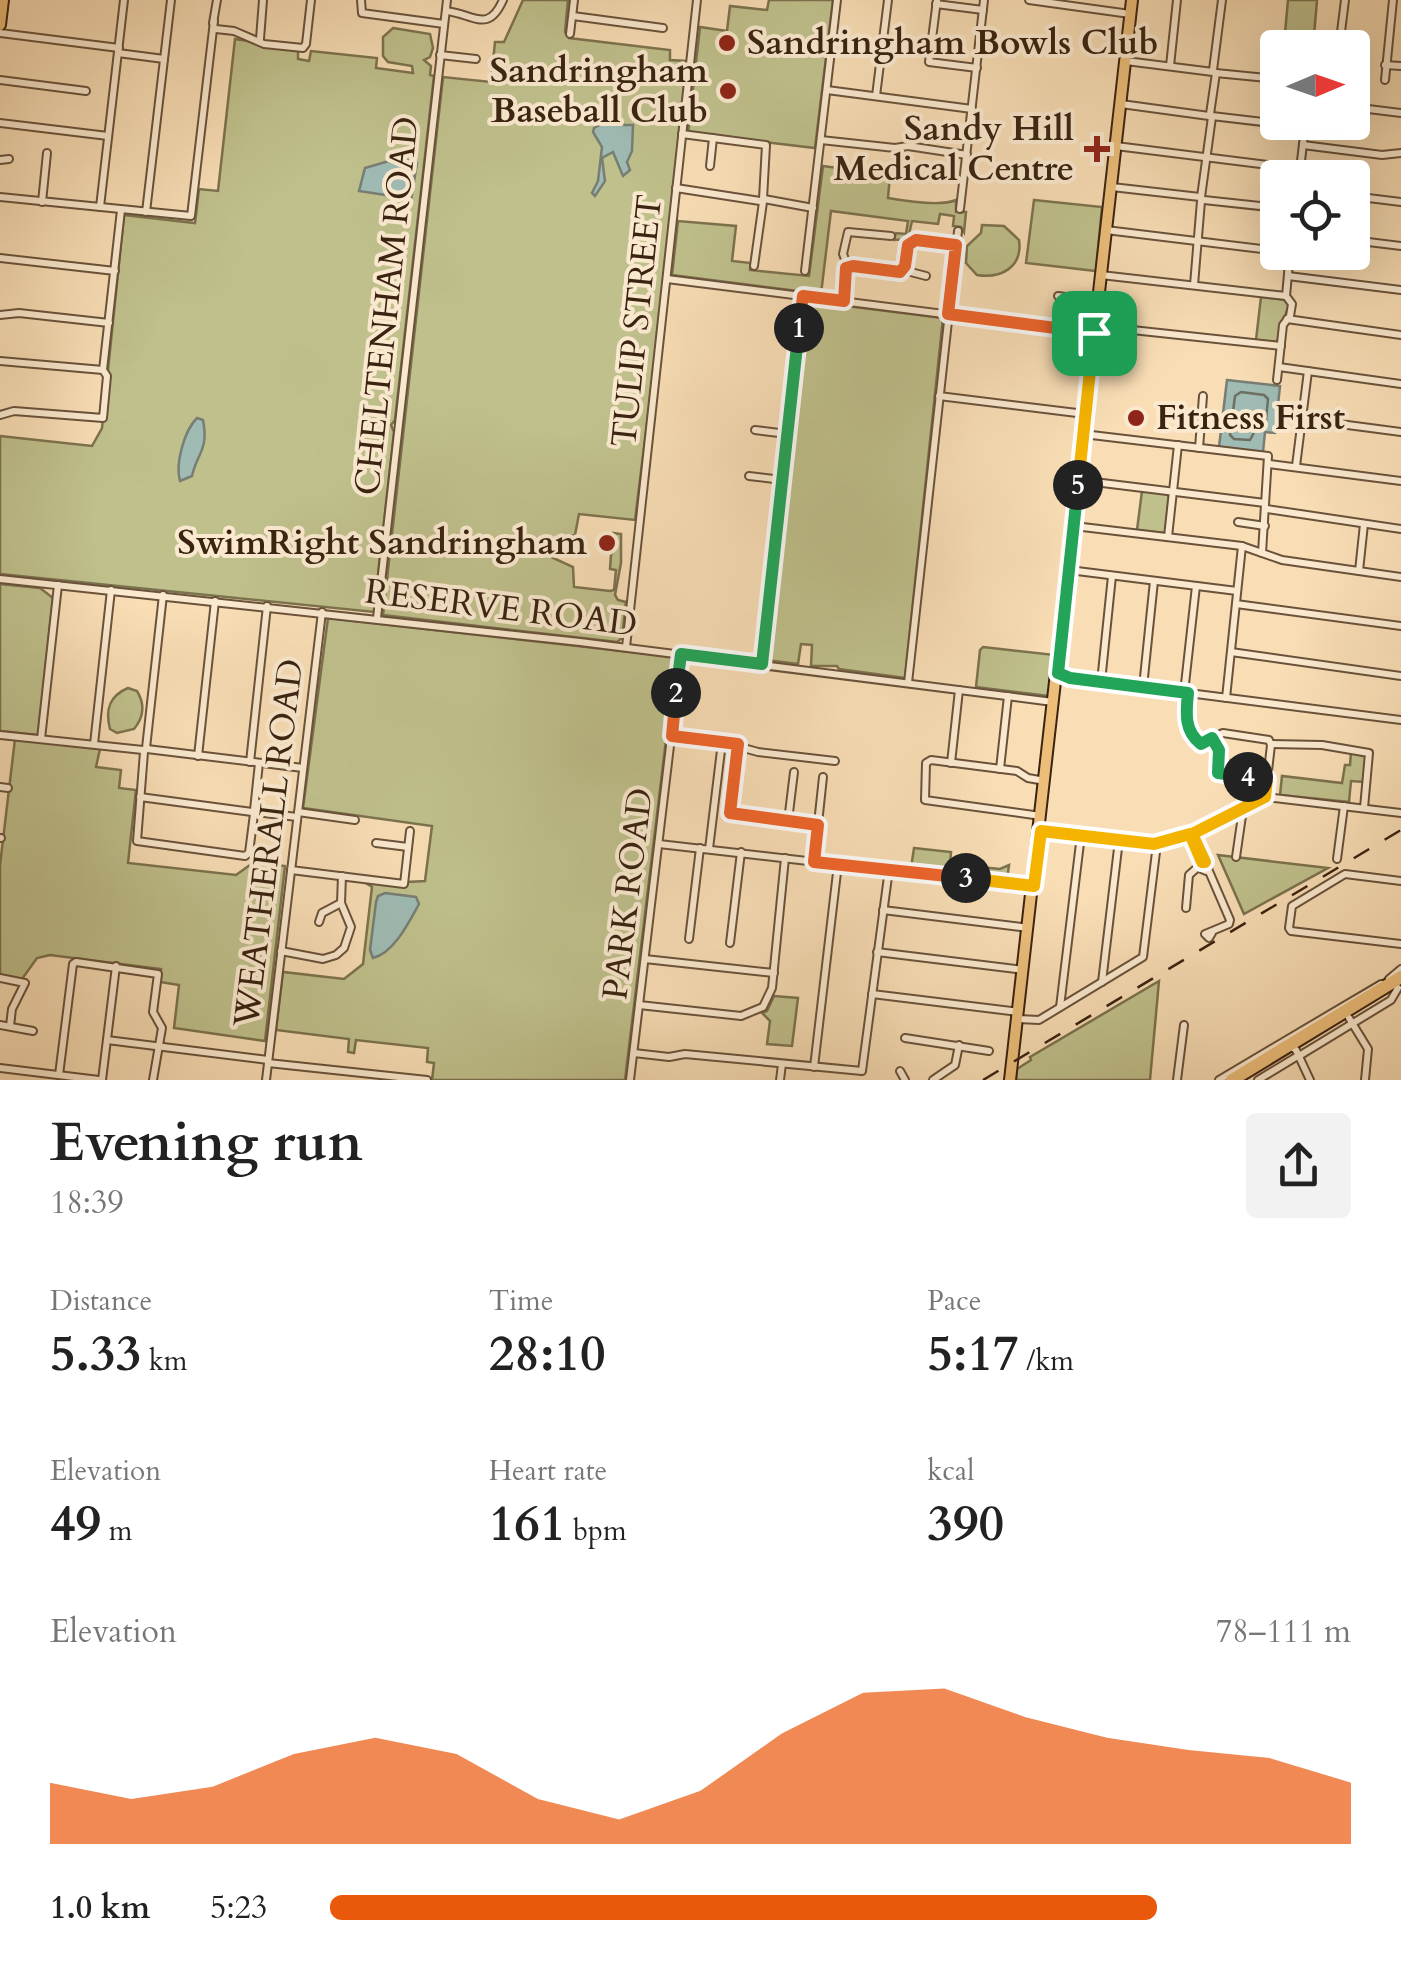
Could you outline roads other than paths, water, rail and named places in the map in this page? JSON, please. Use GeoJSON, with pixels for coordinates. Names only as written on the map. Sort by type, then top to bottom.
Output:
{"type":"FeatureCollection","features":[{"type":"Feature","properties":{"kind":"highway"},"geometry":{"type":"LineString","coordinates":[[1232,1080],[1350,1021],[1396,982]]}},
{"type":"Feature","properties":{"kind":"highway"},"geometry":{"type":"LineString","coordinates":[[1247,1080],[1396,982]]}},
{"type":"Feature","properties":{"kind":"main road"},"geometry":{"type":"LineString","coordinates":[[0,24],[3,0]]}},
{"type":"Feature","properties":{"kind":"main road"},"geometry":{"type":"LineString","coordinates":[[1010,1080],[1041,831],[1127,13],[1132,0]]}},
{"type":"Feature","properties":{"kind":"street"},"geometry":{"type":"LineString","coordinates":[[100,208],[123,0]]}},
{"type":"Feature","properties":{"kind":"street"},"geometry":{"type":"LineString","coordinates":[[146,213],[171,0]]}},
{"type":"Feature","properties":{"kind":"street"},"geometry":{"type":"LineString","coordinates":[[0,197],[191,216],[217,0]]}},
{"type":"Feature","properties":{"kind":"street"},"geometry":{"type":"LineString","coordinates":[[257,38],[263,0]]}},
{"type":"Feature","properties":{"kind":"street"},"geometry":{"type":"LineString","coordinates":[[215,27],[257,38],[264,44],[304,47],[311,0]]}},
{"type":"Feature","properties":{"kind":"street"},"geometry":{"type":"LineString","coordinates":[[361,0],[360,12],[444,24]]}},
{"type":"Feature","properties":{"kind":"street","name":"CHELTENHAM ROAD"},"geometry":{"type":"LineString","coordinates":[[378,618],[447,0]]}},
{"type":"Feature","properties":{"kind":"street"},"geometry":{"type":"LineString","coordinates":[[446,10],[487,20],[495,16],[504,0]]}},
{"type":"Feature","properties":{"kind":"street"},"geometry":{"type":"LineString","coordinates":[[570,34],[574,0]]}},
{"type":"Feature","properties":{"kind":"street","name":"TULIP STREET"},"geometry":{"type":"LineString","coordinates":[[626,647],[697,0]]}},
{"type":"Feature","properties":{"kind":"street"},"geometry":{"type":"LineString","coordinates":[[805,272],[837,0]]}},
{"type":"Feature","properties":{"kind":"street"},"geometry":{"type":"LineString","coordinates":[[876,96],[888,0]]}},
{"type":"Feature","properties":{"kind":"street"},"geometry":{"type":"LineString","coordinates":[[960,209],[984,0]]}},
{"type":"Feature","properties":{"kind":"street"},"geometry":{"type":"LineString","coordinates":[[1029,0],[1127,13]]}},
{"type":"Feature","properties":{"kind":"street"},"geometry":{"type":"LineString","coordinates":[[1170,66],[1177,0]]}},
{"type":"Feature","properties":{"kind":"street"},"geometry":{"type":"LineString","coordinates":[[1194,285],[1222,0]]}},
{"type":"Feature","properties":{"kind":"street"},"geometry":{"type":"LineString","coordinates":[[1341,30],[1345,0]]}},
{"type":"Feature","properties":{"kind":"street"},"geometry":{"type":"LineString","coordinates":[[1385,80],[1393,0]]}},
{"type":"Feature","properties":{"kind":"street"},"geometry":{"type":"LineString","coordinates":[[977,68],[930,62],[936,2],[983,10]]}},
{"type":"Feature","properties":{"kind":"street"},"geometry":{"type":"LineString","coordinates":[[572,16],[662,28]]}},
{"type":"Feature","properties":{"kind":"street"},"geometry":{"type":"LineString","coordinates":[[0,34],[164,58]]}},
{"type":"Feature","properties":{"kind":"street"},"geometry":{"type":"LineString","coordinates":[[440,55],[476,59]]}},
{"type":"Feature","properties":{"kind":"street"},"geometry":{"type":"LineString","coordinates":[[1125,60],[1260,77]]}},
{"type":"Feature","properties":{"kind":"street"},"geometry":{"type":"LineString","coordinates":[[1385,65],[1401,66]]}},
{"type":"Feature","properties":{"kind":"street"},"geometry":{"type":"LineString","coordinates":[[0,80],[86,91]]}},
{"type":"Feature","properties":{"kind":"street"},"geometry":{"type":"LineString","coordinates":[[827,90],[972,109]]}},
{"type":"Feature","properties":{"kind":"street"},"geometry":{"type":"LineString","coordinates":[[1120,104],[1305,127],[1300,160]]}},
{"type":"Feature","properties":{"kind":"street"},"geometry":{"type":"LineString","coordinates":[[1370,110],[1401,114]]}},
{"type":"Feature","properties":{"kind":"street"},"geometry":{"type":"LineString","coordinates":[[0,124],[108,136]]}},
{"type":"Feature","properties":{"kind":"street"},"geometry":{"type":"LineString","coordinates":[[682,134],[767,146],[754,266]]}},
{"type":"Feature","properties":{"kind":"street"},"geometry":{"type":"LineString","coordinates":[[710,166],[713,138]]}},
{"type":"Feature","properties":{"kind":"street"},"geometry":{"type":"LineString","coordinates":[[821,139],[967,154]]}},
{"type":"Feature","properties":{"kind":"street"},"geometry":{"type":"LineString","coordinates":[[1302,145],[1401,154]]}},
{"type":"Feature","properties":{"kind":"street"},"geometry":{"type":"LineString","coordinates":[[1114,146],[1260,166]]}},
{"type":"Feature","properties":{"kind":"street"},"geometry":{"type":"LineString","coordinates":[[42,202],[48,154]]}},
{"type":"Feature","properties":{"kind":"street"},"geometry":{"type":"LineString","coordinates":[[1110,187],[1260,206]]}},
{"type":"Feature","properties":{"kind":"street"},"geometry":{"type":"LineString","coordinates":[[676,189],[813,207]]}},
{"type":"Feature","properties":{"kind":"street"},"geometry":{"type":"LineString","coordinates":[[1370,198],[1401,202]]}},
{"type":"Feature","properties":{"kind":"street"},"geometry":{"type":"LineString","coordinates":[[0,415],[14,411],[100,420],[122,210]]}},
{"type":"Feature","properties":{"kind":"street"},"geometry":{"type":"LineString","coordinates":[[1106,230],[1260,249]]}},
{"type":"Feature","properties":{"kind":"street"},"geometry":{"type":"LineString","coordinates":[[908,683],[958,231]]}},
{"type":"Feature","properties":{"kind":"street"},"geometry":{"type":"LineString","coordinates":[[844,301],[848,267],[842,254],[848,232],[891,236]]}},
{"type":"Feature","properties":{"kind":"street"},"geometry":{"type":"LineString","coordinates":[[903,270],[907,246],[912,240],[956,245]]}},
{"type":"Feature","properties":{"kind":"street"},"geometry":{"type":"LineString","coordinates":[[1370,242],[1401,246]]}},
{"type":"Feature","properties":{"kind":"street"},"geometry":{"type":"LineString","coordinates":[[0,258],[115,271]]}},
{"type":"Feature","properties":{"kind":"street"},"geometry":{"type":"LineString","coordinates":[[848,267],[903,270],[926,276]]}},
{"type":"Feature","properties":{"kind":"street"},"geometry":{"type":"LineString","coordinates":[[1286,296],[1288,270]]}},
{"type":"Feature","properties":{"kind":"street"},"geometry":{"type":"LineString","coordinates":[[1101,275],[1286,296],[1292,302],[1291,319]]}},
{"type":"Feature","properties":{"kind":"street"},"geometry":{"type":"LineString","coordinates":[[1288,276],[1401,290]]}},
{"type":"Feature","properties":{"kind":"street"},"geometry":{"type":"LineString","coordinates":[[667,280],[948,314],[1281,346]]}},
{"type":"Feature","properties":{"kind":"street"},"geometry":{"type":"LineString","coordinates":[[762,664],[803,296]]}},
{"type":"Feature","properties":{"kind":"street"},"geometry":{"type":"LineString","coordinates":[[1058,296],[1098,301]]}},
{"type":"Feature","properties":{"kind":"street"},"geometry":{"type":"LineString","coordinates":[[0,315],[109,324]]}},
{"type":"Feature","properties":{"kind":"street"},"geometry":{"type":"LineString","coordinates":[[1277,380],[1284,324],[1291,319],[1401,335]]}},
{"type":"Feature","properties":{"kind":"street"},"geometry":{"type":"LineString","coordinates":[[0,361],[103,370]]}},
{"type":"Feature","properties":{"kind":"street"},"geometry":{"type":"LineString","coordinates":[[1278,367],[1401,384]]}},
{"type":"Feature","properties":{"kind":"street"},"geometry":{"type":"LineString","coordinates":[[1296,466],[1308,371]]}},
{"type":"Feature","properties":{"kind":"street"},"geometry":{"type":"LineString","coordinates":[[939,396],[1086,414]]}},
{"type":"Feature","properties":{"kind":"street"},"geometry":{"type":"LineString","coordinates":[[1199,448],[1203,396]]}},
{"type":"Feature","properties":{"kind":"street"},"geometry":{"type":"LineString","coordinates":[[1302,419],[1401,432]]}},
{"type":"Feature","properties":{"kind":"street"},"geometry":{"type":"LineString","coordinates":[[755,430],[787,434]]}},
{"type":"Feature","properties":{"kind":"street"},"geometry":{"type":"LineString","coordinates":[[1083,434],[1401,480]]}},
{"type":"Feature","properties":{"kind":"street"},"geometry":{"type":"LineString","coordinates":[[1168,537],[1178,445]]}},
{"type":"Feature","properties":{"kind":"street"},"geometry":{"type":"LineString","coordinates":[[1262,553],[1269,461]]}},
{"type":"Feature","properties":{"kind":"street"},"geometry":{"type":"LineString","coordinates":[[749,476],[782,480]]}},
{"type":"Feature","properties":{"kind":"street"},"geometry":{"type":"LineString","coordinates":[[1078,480],[1254,501],[1268,507],[1401,529]]}},
{"type":"Feature","properties":{"kind":"street"},"geometry":{"type":"LineString","coordinates":[[1238,522],[1266,526]]}},
{"type":"Feature","properties":{"kind":"street"},"geometry":{"type":"LineString","coordinates":[[1359,571],[1364,524]]}},
{"type":"Feature","properties":{"kind":"street"},"geometry":{"type":"LineString","coordinates":[[1074,526],[1242,546],[1282,560],[1401,577]]}},
{"type":"Feature","properties":{"kind":"street"},"geometry":{"type":"LineString","coordinates":[[1226,698],[1242,546]]}},
{"type":"Feature","properties":{"kind":"street"},"geometry":{"type":"LineString","coordinates":[[1069,570],[1237,590]]}},
{"type":"Feature","properties":{"kind":"street"},"geometry":{"type":"LineString","coordinates":[[1100,682],[1112,576]]}},
{"type":"Feature","properties":{"kind":"street","name":"RESERVE ROAD"},"geometry":{"type":"LineString","coordinates":[[0,579],[378,618],[1054,702]]}},
{"type":"Feature","properties":{"kind":"street"},"geometry":{"type":"LineString","coordinates":[[1142,687],[1154,581]]}},
{"type":"Feature","properties":{"kind":"street"},"geometry":{"type":"LineString","coordinates":[[42,739],[58,584]]}},
{"type":"Feature","properties":{"kind":"street"},"geometry":{"type":"LineString","coordinates":[[1196,586],[1186,693],[1190,731],[1201,744],[1223,733],[1266,738],[1270,744],[1265,797]]}},
{"type":"Feature","properties":{"kind":"street"},"geometry":{"type":"LineString","coordinates":[[94,744],[111,590]]}},
{"type":"Feature","properties":{"kind":"street"},"geometry":{"type":"LineString","coordinates":[[163,596],[136,838],[244,856],[249,852],[259,763]]}},
{"type":"Feature","properties":{"kind":"street"},"geometry":{"type":"LineString","coordinates":[[198,756],[215,601]]}},
{"type":"Feature","properties":{"kind":"street"},"geometry":{"type":"LineString","coordinates":[[1236,604],[1401,626]]}},
{"type":"Feature","properties":{"kind":"street"},"geometry":{"type":"LineString","coordinates":[[250,762],[267,606]]}},
{"type":"Feature","properties":{"kind":"street","name":"WEATHERALL ROAD"},"geometry":{"type":"LineString","coordinates":[[266,1080],[322,612]]}},
{"type":"Feature","properties":{"kind":"street"},"geometry":{"type":"LineString","coordinates":[[1230,652],[1401,676]]}},
{"type":"Feature","properties":{"kind":"street","name":"PARK ROAD"},"geometry":{"type":"LineString","coordinates":[[630,1080],[681,654]]}},
{"type":"Feature","properties":{"kind":"street"},"geometry":{"type":"LineString","coordinates":[[1057,676],[1401,720]]}},
{"type":"Feature","properties":{"kind":"street"},"geometry":{"type":"LineString","coordinates":[[951,763],[959,690]]}},
{"type":"Feature","properties":{"kind":"street"},"geometry":{"type":"LineString","coordinates":[[1000,769],[1008,696]]}},
{"type":"Feature","properties":{"kind":"street"},"geometry":{"type":"LineString","coordinates":[[0,735],[303,768]]}},
{"type":"Feature","properties":{"kind":"street"},"geometry":{"type":"LineString","coordinates":[[672,736],[835,761]]}},
{"type":"Feature","properties":{"kind":"street"},"geometry":{"type":"LineString","coordinates":[[1212,738],[1219,750],[1218,773],[1267,779]]}},
{"type":"Feature","properties":{"kind":"street"},"geometry":{"type":"LineString","coordinates":[[690,939],[722,742]]}},
{"type":"Feature","properties":{"kind":"street"},"geometry":{"type":"LineString","coordinates":[[738,744],[730,813],[818,825]]}},
{"type":"Feature","properties":{"kind":"street"},"geometry":{"type":"LineString","coordinates":[[1270,744],[1365,751],[1370,757],[1364,808]]}},
{"type":"Feature","properties":{"kind":"street"},"geometry":{"type":"LineString","coordinates":[[1042,816],[924,799],[926,764],[930,760],[1000,769],[1046,781]]}},
{"type":"Feature","properties":{"kind":"street"},"geometry":{"type":"LineString","coordinates":[[788,821],[794,772]]}},
{"type":"Feature","properties":{"kind":"street"},"geometry":{"type":"LineString","coordinates":[[814,862],[823,776]]}},
{"type":"Feature","properties":{"kind":"street"},"geometry":{"type":"LineString","coordinates":[[140,797],[355,820]]}},
{"type":"Feature","properties":{"kind":"street"},"geometry":{"type":"LineString","coordinates":[[1041,831],[1157,844],[1176,837],[1193,838],[1205,826],[1241,813],[1265,797],[1401,813]]}},
{"type":"Feature","properties":{"kind":"street"},"geometry":{"type":"LineString","coordinates":[[1338,859],[1344,806]]}},
{"type":"Feature","properties":{"kind":"street"},"geometry":{"type":"LineString","coordinates":[[1236,857],[1241,813]]}},
{"type":"Feature","properties":{"kind":"street"},"geometry":{"type":"LineString","coordinates":[[291,870],[404,884],[410,831]]}},
{"type":"Feature","properties":{"kind":"street"},"geometry":{"type":"LineString","coordinates":[[1060,1008],[1081,836]]}},
{"type":"Feature","properties":{"kind":"street"},"geometry":{"type":"LineString","coordinates":[[1193,838],[1230,920],[1212,934]]}},
{"type":"Feature","properties":{"kind":"street"},"geometry":{"type":"LineString","coordinates":[[1102,982],[1119,840]]}},
{"type":"Feature","properties":{"kind":"street"},"geometry":{"type":"LineString","coordinates":[[376,843],[408,847]]}},
{"type":"Feature","properties":{"kind":"street"},"geometry":{"type":"LineString","coordinates":[[658,844],[1034,886]]}},
{"type":"Feature","properties":{"kind":"street"},"geometry":{"type":"LineString","coordinates":[[872,994],[1038,1020],[1144,956],[1157,844]]}},
{"type":"Feature","properties":{"kind":"street"},"geometry":{"type":"LineString","coordinates":[[730,943],[741,852]]}},
{"type":"Feature","properties":{"kind":"street"},"geometry":{"type":"LineString","coordinates":[[640,1005],[746,1015],[766,1003],[774,973],[785,858]]}},
{"type":"Feature","properties":{"kind":"street"},"geometry":{"type":"LineString","coordinates":[[814,1068],[838,864]]}},
{"type":"Feature","properties":{"kind":"street"},"geometry":{"type":"LineString","coordinates":[[1186,908],[1189,875],[1204,865]]}},
{"type":"Feature","properties":{"kind":"street"},"geometry":{"type":"LineString","coordinates":[[634,1053],[669,1057],[687,1054],[862,1071],[888,869]]}},
{"type":"Feature","properties":{"kind":"street"},"geometry":{"type":"LineString","coordinates":[[1401,881],[1345,874],[1292,906],[1291,931],[1401,944]]}},
{"type":"Feature","properties":{"kind":"street"},"geometry":{"type":"LineString","coordinates":[[281,951],[320,959],[340,952],[349,940],[351,928],[340,902],[342,876]]}},
{"type":"Feature","properties":{"kind":"street"},"geometry":{"type":"LineString","coordinates":[[318,922],[322,913],[340,902]]}},
{"type":"Feature","properties":{"kind":"street"},"geometry":{"type":"LineString","coordinates":[[882,910],[1029,928]]}},
{"type":"Feature","properties":{"kind":"street"},"geometry":{"type":"LineString","coordinates":[[877,952],[1024,970]]}},
{"type":"Feature","properties":{"kind":"street"},"geometry":{"type":"LineString","coordinates":[[645,959],[774,973]]}},
{"type":"Feature","properties":{"kind":"street"},"geometry":{"type":"LineString","coordinates":[[59,1075],[76,962],[155,971],[158,976],[154,1014],[162,1025],[153,1080]]}},
{"type":"Feature","properties":{"kind":"street"},"geometry":{"type":"LineString","coordinates":[[0,1068],[40,1076],[100,1080],[116,966]]}},
{"type":"Feature","properties":{"kind":"street"},"geometry":{"type":"LineString","coordinates":[[0,978],[25,983],[12,1009],[10,1026]]}},
{"type":"Feature","properties":{"kind":"street"},"geometry":{"type":"LineString","coordinates":[[1350,1021],[1368,1050],[1365,1080]]}},
{"type":"Feature","properties":{"kind":"street"},"geometry":{"type":"LineString","coordinates":[[0,1024],[33,1032]]}},
{"type":"Feature","properties":{"kind":"street"},"geometry":{"type":"LineString","coordinates":[[1177,1080],[1184,1025]]}},
{"type":"Feature","properties":{"kind":"street"},"geometry":{"type":"LineString","coordinates":[[905,1038],[989,1051]]}},
{"type":"Feature","properties":{"kind":"street"},"geometry":{"type":"LineString","coordinates":[[107,1040],[427,1080]]}},
{"type":"Feature","properties":{"kind":"street"},"geometry":{"type":"LineString","coordinates":[[933,1080],[955,1065],[958,1045]]}},
{"type":"Feature","properties":{"kind":"street"},"geometry":{"type":"LineString","coordinates":[[1220,1080],[1292,1049]]}},
{"type":"Feature","properties":{"kind":"street"},"geometry":{"type":"LineString","coordinates":[[1258,1080],[1292,1049]]}},
{"type":"Feature","properties":{"kind":"street"},"geometry":{"type":"LineString","coordinates":[[1292,1049],[1310,1080]]}},
{"type":"Feature","properties":{"kind":"street"},"geometry":{"type":"LineString","coordinates":[[780,1080],[782,1064]]}},
{"type":"Feature","properties":{"kind":"street"},"geometry":{"type":"LineString","coordinates":[[900,1072],[905,1080]]}},
{"type":"Feature","properties":{"kind":"water"},"geometry":{"type":"Polygon","coordinates":[[[616,117],[624,125],[633,125],[632,151],[627,162],[630,170],[623,176],[613,152],[602,158],[605,181],[595,196],[592,193],[598,181],[602,147],[594,128],[616,117]]]}},
{"type":"Feature","properties":{"kind":"water"},"geometry":{"type":"Polygon","coordinates":[[[399,158],[417,163],[411,200],[359,191],[365,168],[399,158]]]}},
{"type":"Feature","properties":{"kind":"water"},"geometry":{"type":"Polygon","coordinates":[[[1227,380],[1280,386],[1275,433],[1265,432],[1263,452],[1219,447],[1227,380]]]}},
{"type":"Feature","properties":{"kind":"water"},"geometry":{"type":"Polygon","coordinates":[[[197,418],[203,420],[203,445],[192,476],[180,481],[182,448],[197,418]]]}},
{"type":"Feature","properties":{"kind":"water"},"geometry":{"type":"Polygon","coordinates":[[[385,893],[416,897],[419,904],[394,943],[373,958],[370,950],[376,902],[385,893]]]}},
{"type":"Feature","properties":{"kind":"railway"},"geometry":{"type":"LineString","coordinates":[[983,1080],[1401,830]]}},
{"type":"Feature","properties":{"kind":"place","name":"Sandringham Bowls Club"},"geometry":{"type":"Point","coordinates":[727,43]}},
{"type":"Feature","properties":{"kind":"place","name":"Sandringham Baseball Club"},"geometry":{"type":"Point","coordinates":[728,91]}},
{"type":"Feature","properties":{"kind":"place","name":"Sandy Hill Medical Centre"},"geometry":{"type":"Point","coordinates":[1097,149]}},
{"type":"Feature","properties":{"kind":"place","name":"Fitness First"},"geometry":{"type":"Point","coordinates":[1136,418]}},
{"type":"Feature","properties":{"kind":"place","name":"SwimRight Sandringham"},"geometry":{"type":"Point","coordinates":[607,543]}}]}
